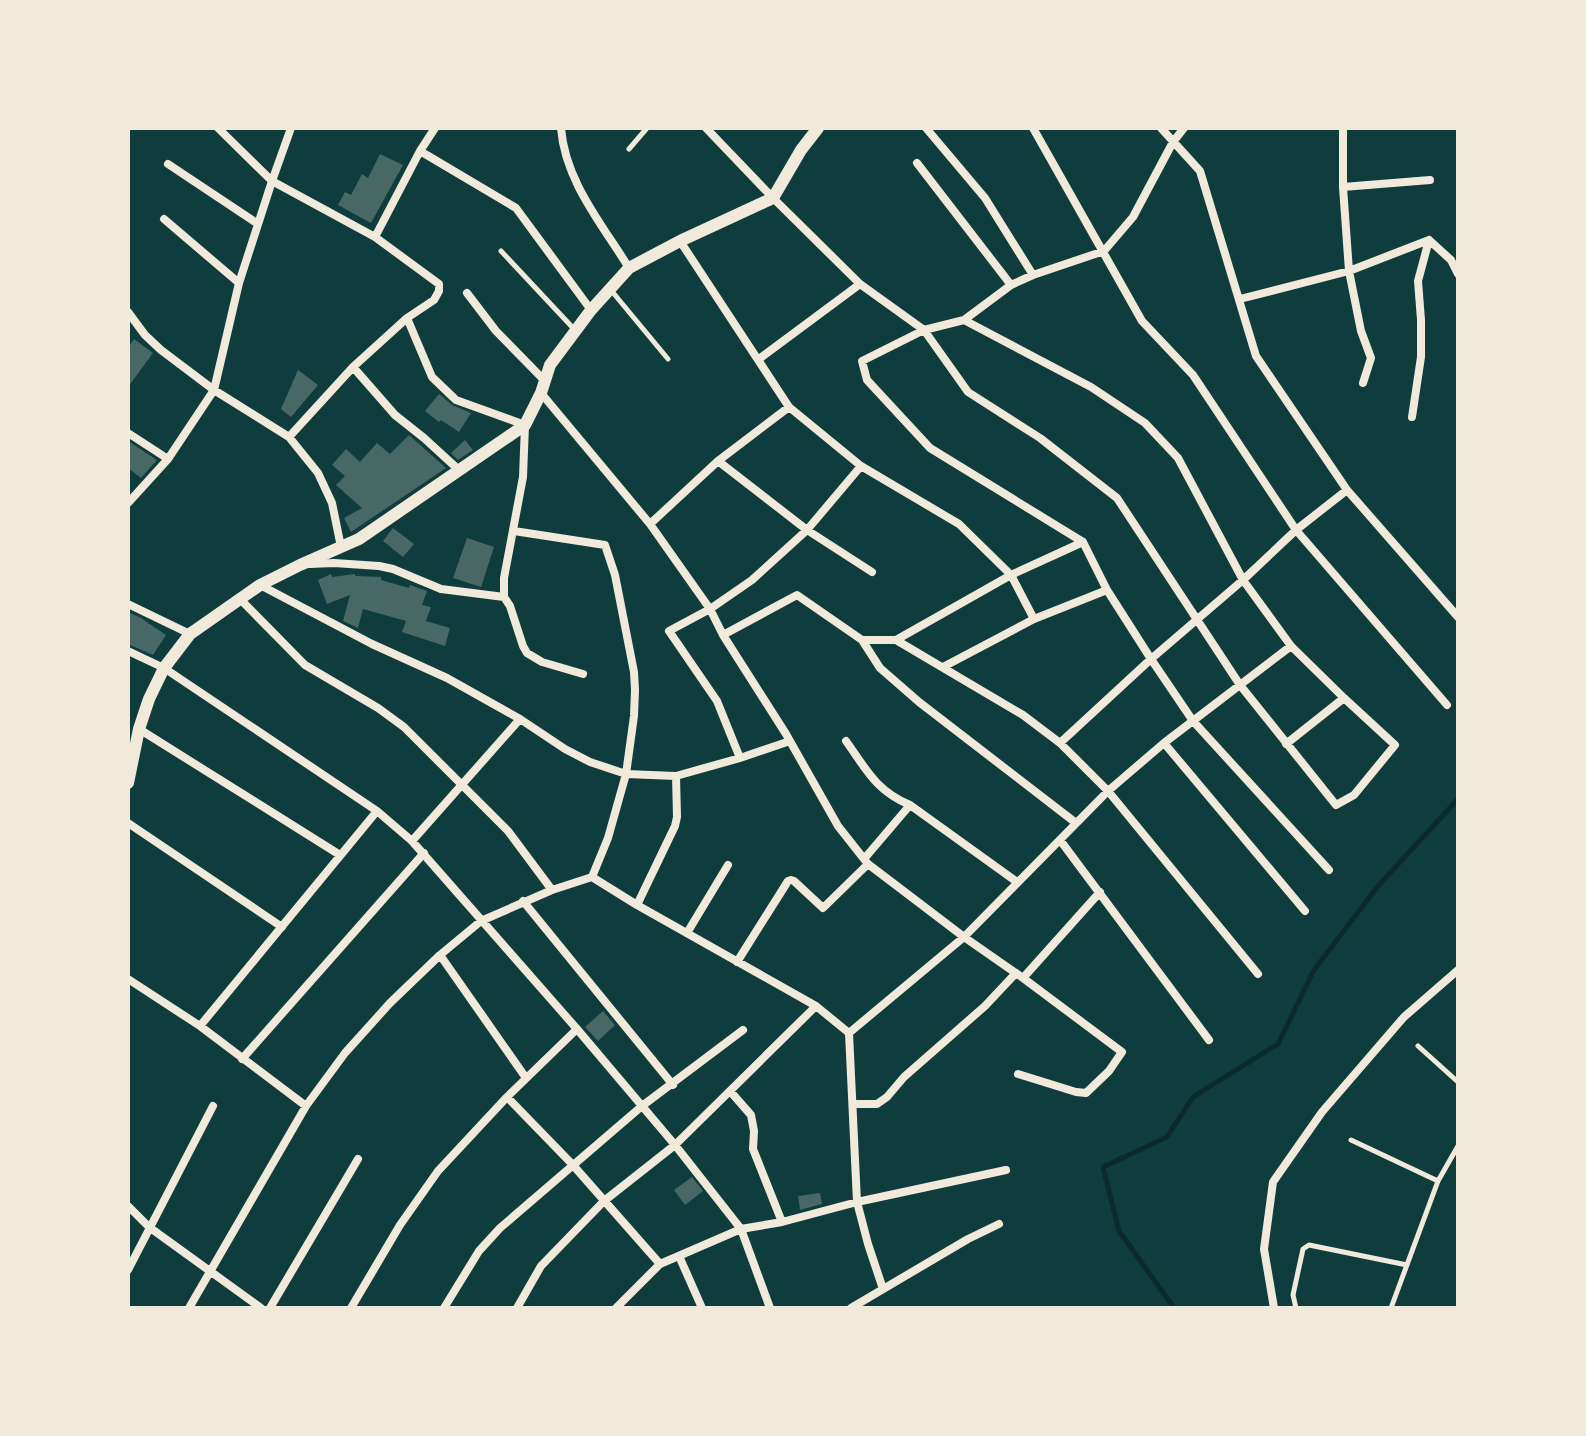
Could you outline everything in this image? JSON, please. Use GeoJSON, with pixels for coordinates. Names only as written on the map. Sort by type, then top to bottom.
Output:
{"type":"FeatureCollection","features":[{"type":"Feature","properties":{"kind":"street"},"geometry":{"type":"LineString","coordinates":[[218,128],[272,181],[375,237],[439,284],[434,300],[407,318],[353,367],[289,437]]}},
{"type":"Feature","properties":{"kind":"street"},"geometry":{"type":"LineString","coordinates":[[128,503],[168,459],[214,390],[239,283],[291,128]]}},
{"type":"Feature","properties":{"kind":"street"},"geometry":{"type":"LineString","coordinates":[[375,237],[435,128]]}},
{"type":"Feature","properties":{"kind":"street"},"geometry":{"type":"LineString","coordinates":[[561,128],[569,167],[577,185],[629,268]]}},
{"type":"Feature","properties":{"kind":"street"},"geometry":{"type":"LineString","coordinates":[[706,128],[860,284],[924,330],[968,392],[1040,438],[1117,498],[1240,685],[1286,744],[1336,805],[1354,795],[1395,745],[1291,646],[1243,580],[1178,458],[1145,423],[1091,387],[964,320]]}},
{"type":"Feature","properties":{"kind":"street"},"geometry":{"type":"LineString","coordinates":[[583,674],[542,662],[527,653],[504,597],[504,578],[523,477],[525,425],[550,365],[591,310],[629,268],[773,198],[801,150],[818,128]]}},
{"type":"Feature","properties":{"kind":"street"},"geometry":{"type":"LineString","coordinates":[[926,128],[985,198],[1033,275]]}},
{"type":"Feature","properties":{"kind":"street"},"geometry":{"type":"LineString","coordinates":[[1033,128],[1142,321],[1193,375],[1296,530],[1447,705]]}},
{"type":"Feature","properties":{"kind":"street"},"geometry":{"type":"LineString","coordinates":[[1161,128],[1200,171],[1256,356],[1347,490],[1458,617]]}},
{"type":"Feature","properties":{"kind":"street"},"geometry":{"type":"LineString","coordinates":[[1184,128],[1173,142],[1133,217],[1104,251],[1033,275],[1011,285],[964,320],[924,330],[862,361],[867,380],[930,448],[1083,542],[1107,590],[1193,721],[1329,870]]}},
{"type":"Feature","properties":{"kind":"street"},"geometry":{"type":"LineString","coordinates":[[1343,128],[1343,187],[1349,271],[1361,331],[1371,358],[1363,383]]}},
{"type":"Feature","properties":{"kind":"street"},"geometry":{"type":"LineString","coordinates":[[420,151],[516,208],[591,310]]}},
{"type":"Feature","properties":{"kind":"street"},"geometry":{"type":"LineString","coordinates":[[917,163],[1011,285]]}},
{"type":"Feature","properties":{"kind":"street"},"geometry":{"type":"LineString","coordinates":[[168,164],[258,224]]}},
{"type":"Feature","properties":{"kind":"street"},"geometry":{"type":"LineString","coordinates":[[1343,187],[1430,180]]}},
{"type":"Feature","properties":{"kind":"street"},"geometry":{"type":"LineString","coordinates":[[164,219],[239,283]]}},
{"type":"Feature","properties":{"kind":"street"},"geometry":{"type":"LineString","coordinates":[[1240,299],[1349,271],[1429,240]]}},
{"type":"Feature","properties":{"kind":"street"},"geometry":{"type":"LineString","coordinates":[[1429,240],[1451,260],[1458,274]]}},
{"type":"Feature","properties":{"kind":"street"},"geometry":{"type":"LineString","coordinates":[[1412,417],[1421,357],[1418,281],[1429,240]]}},
{"type":"Feature","properties":{"kind":"street"},"geometry":{"type":"LineString","coordinates":[[680,241],[789,407],[861,466],[959,524],[1011,575],[1034,619]]}},
{"type":"Feature","properties":{"kind":"street"},"geometry":{"type":"LineString","coordinates":[[759,359],[860,284]]}},
{"type":"Feature","properties":{"kind":"street"},"geometry":{"type":"LineString","coordinates":[[467,293],[650,524],[710,609],[838,826],[866,862],[1122,1052],[1109,1071],[1086,1093],[1018,1074]]}},
{"type":"Feature","properties":{"kind":"street"},"geometry":{"type":"LineString","coordinates":[[128,312],[161,350],[214,390],[289,437],[318,473],[328,493],[341,547]]}},
{"type":"Feature","properties":{"kind":"street"},"geometry":{"type":"LineString","coordinates":[[407,318],[432,377],[450,395],[456,400],[525,425]]}},
{"type":"Feature","properties":{"kind":"street"},"geometry":{"type":"LineString","coordinates":[[353,367],[395,415],[460,471]]}},
{"type":"Feature","properties":{"kind":"street"},"geometry":{"type":"LineString","coordinates":[[650,524],[718,461],[789,407]]}},
{"type":"Feature","properties":{"kind":"street"},"geometry":{"type":"LineString","coordinates":[[128,783],[132,744],[149,699],[164,668],[190,634],[260,585],[359,539],[525,425]]}},
{"type":"Feature","properties":{"kind":"street"},"geometry":{"type":"LineString","coordinates":[[128,433],[168,459]]}},
{"type":"Feature","properties":{"kind":"street"},"geometry":{"type":"LineString","coordinates":[[718,461],[807,530],[872,572]]}},
{"type":"Feature","properties":{"kind":"street"},"geometry":{"type":"LineString","coordinates":[[740,758],[717,701],[669,631],[710,609],[752,580],[807,530],[861,466]]}},
{"type":"Feature","properties":{"kind":"street"},"geometry":{"type":"LineString","coordinates":[[1060,743],[1296,530],[1347,490]]}},
{"type":"Feature","properties":{"kind":"street"},"geometry":{"type":"LineString","coordinates":[[189,1308],[306,1106],[345,1053],[390,1003],[481,921],[523,901],[592,877],[608,838],[626,774],[634,716],[634,672],[615,575],[605,545],[514,531]]}},
{"type":"Feature","properties":{"kind":"street"},"geometry":{"type":"LineString","coordinates":[[862,640],[896,640],[1011,575],[1083,542]]}},
{"type":"Feature","properties":{"kind":"street"},"geometry":{"type":"LineString","coordinates":[[300,565],[334,563],[379,566],[441,589],[504,597]]}},
{"type":"Feature","properties":{"kind":"street"},"geometry":{"type":"LineString","coordinates":[[260,585],[372,644],[447,678],[590,762],[626,774],[676,776],[790,741]]}},
{"type":"Feature","properties":{"kind":"street"},"geometry":{"type":"LineString","coordinates":[[943,667],[1034,619],[1107,590]]}},
{"type":"Feature","properties":{"kind":"street"},"geometry":{"type":"LineString","coordinates":[[723,635],[797,595],[862,640],[880,668],[919,702],[1076,823]]}},
{"type":"Feature","properties":{"kind":"street"},"geometry":{"type":"LineString","coordinates":[[240,599],[305,665],[404,727],[508,831],[552,890]]}},
{"type":"Feature","properties":{"kind":"street"},"geometry":{"type":"LineString","coordinates":[[128,604],[190,634]]}},
{"type":"Feature","properties":{"kind":"street"},"geometry":{"type":"LineString","coordinates":[[896,640],[1023,715],[1060,743],[1108,791],[1258,974]]}},
{"type":"Feature","properties":{"kind":"street"},"geometry":{"type":"LineString","coordinates":[[849,1033],[964,937],[1108,791],[1164,743],[1291,646]]}},
{"type":"Feature","properties":{"kind":"street"},"geometry":{"type":"LineString","coordinates":[[128,651],[164,668],[377,811],[424,853],[675,1145],[741,1229],[770,1308]]}},
{"type":"Feature","properties":{"kind":"street"},"geometry":{"type":"LineString","coordinates":[[1286,744],[1344,698]]}},
{"type":"Feature","properties":{"kind":"street"},"geometry":{"type":"LineString","coordinates":[[412,841],[520,719]]}},
{"type":"Feature","properties":{"kind":"street"},"geometry":{"type":"LineString","coordinates":[[139,729],[340,855]]}},
{"type":"Feature","properties":{"kind":"street"},"geometry":{"type":"LineString","coordinates":[[846,741],[881,789],[910,805],[1017,882]]}},
{"type":"Feature","properties":{"kind":"street"},"geometry":{"type":"LineString","coordinates":[[1164,743],[1305,911]]}},
{"type":"Feature","properties":{"kind":"street"},"geometry":{"type":"LineString","coordinates":[[637,905],[675,826],[676,776]]}},
{"type":"Feature","properties":{"kind":"street"},"geometry":{"type":"LineString","coordinates":[[737,962],[788,881],[794,881],[823,908],[866,862],[910,805]]}},
{"type":"Feature","properties":{"kind":"street"},"geometry":{"type":"LineString","coordinates":[[200,1026],[377,811]]}},
{"type":"Feature","properties":{"kind":"street"},"geometry":{"type":"LineString","coordinates":[[128,823],[282,927]]}},
{"type":"Feature","properties":{"kind":"street"},"geometry":{"type":"LineString","coordinates":[[1060,840],[1209,1040]]}},
{"type":"Feature","properties":{"kind":"street"},"geometry":{"type":"LineString","coordinates":[[242,1059],[424,853]]}},
{"type":"Feature","properties":{"kind":"street"},"geometry":{"type":"LineString","coordinates":[[687,933],[728,865]]}},
{"type":"Feature","properties":{"kind":"street"},"geometry":{"type":"LineString","coordinates":[[592,877],[816,1006],[849,1033],[857,1202],[883,1289]]}},
{"type":"Feature","properties":{"kind":"street"},"geometry":{"type":"LineString","coordinates":[[853,1104],[877,1104],[887,1097],[904,1077],[1019,976],[1100,892]]}},
{"type":"Feature","properties":{"kind":"street"},"geometry":{"type":"LineString","coordinates":[[523,901],[673,1085]]}},
{"type":"Feature","properties":{"kind":"street"},"geometry":{"type":"LineString","coordinates":[[440,955],[526,1078]]}},
{"type":"Feature","properties":{"kind":"street"},"geometry":{"type":"LineString","coordinates":[[1274,1308],[1264,1249],[1273,1182],[1322,1112],[1404,1017],[1458,970]]}},
{"type":"Feature","properties":{"kind":"street"},"geometry":{"type":"LineString","coordinates":[[128,979],[200,1026],[306,1106]]}},
{"type":"Feature","properties":{"kind":"street"},"geometry":{"type":"LineString","coordinates":[[517,1308],[541,1266],[604,1201],[675,1145],[816,1006]]}},
{"type":"Feature","properties":{"kind":"street"},"geometry":{"type":"LineString","coordinates":[[351,1308],[400,1225],[438,1171],[507,1097],[577,1029]]}},
{"type":"Feature","properties":{"kind":"street"},"geometry":{"type":"LineString","coordinates":[[444,1308],[479,1251],[500,1228],[642,1106],[743,1030]]}},
{"type":"Feature","properties":{"kind":"street"},"geometry":{"type":"LineString","coordinates":[[730,1091],[751,1115],[753,1149],[782,1222]]}},
{"type":"Feature","properties":{"kind":"street"},"geometry":{"type":"LineString","coordinates":[[507,1097],[572,1164],[660,1264]]}},
{"type":"Feature","properties":{"kind":"street"},"geometry":{"type":"LineString","coordinates":[[128,1270],[213,1106]]}},
{"type":"Feature","properties":{"kind":"street"},"geometry":{"type":"LineString","coordinates":[[270,1308],[358,1159]]}},
{"type":"Feature","properties":{"kind":"street"},"geometry":{"type":"LineString","coordinates":[[616,1308],[660,1264],[741,1229],[1006,1170]]}},
{"type":"Feature","properties":{"kind":"street"},"geometry":{"type":"LineString","coordinates":[[128,1206],[149,1227],[261,1308]]}},
{"type":"Feature","properties":{"kind":"street"},"geometry":{"type":"LineString","coordinates":[[851,1308],[999,1224]]}},
{"type":"Feature","properties":{"kind":"street"},"geometry":{"type":"LineString","coordinates":[[679,1256],[702,1308]]}},
{"type":"Feature","properties":{"kind":"lane"},"geometry":{"type":"LineString","coordinates":[[629,149],[647,128]]}},
{"type":"Feature","properties":{"kind":"lane"},"geometry":{"type":"LineString","coordinates":[[501,251],[575,331]]}},
{"type":"Feature","properties":{"kind":"lane"},"geometry":{"type":"LineString","coordinates":[[610,289],[668,359]]}},
{"type":"Feature","properties":{"kind":"lane"},"geometry":{"type":"LineString","coordinates":[[1418,1046],[1458,1082]]}},
{"type":"Feature","properties":{"kind":"lane"},"geometry":{"type":"LineString","coordinates":[[1351,1140],[1438,1181]]}},
{"type":"Feature","properties":{"kind":"lane"},"geometry":{"type":"LineString","coordinates":[[1391,1308],[1438,1181],[1458,1146]]}},
{"type":"Feature","properties":{"kind":"lane"},"geometry":{"type":"LineString","coordinates":[[1296,1308],[1293,1295],[1303,1249],[1309,1245],[1407,1265]]}},
{"type":"Feature","properties":{"kind":"building"},"geometry":{"type":"Polygon","coordinates":[[[380,154],[403,165],[371,223],[338,205],[345,192],[351,195],[362,174],[368,178],[380,154]]]}},
{"type":"Feature","properties":{"kind":"building"},"geometry":{"type":"Polygon","coordinates":[[[134,339],[153,353],[128,387],[128,348],[134,339]]]}},
{"type":"Feature","properties":{"kind":"building"},"geometry":{"type":"Polygon","coordinates":[[[298,370],[318,385],[291,417],[281,409],[298,370]]]}},
{"type":"Feature","properties":{"kind":"building"},"geometry":{"type":"Polygon","coordinates":[[[439,394],[452,405],[471,413],[459,432],[425,411],[439,394]]]}},
{"type":"Feature","properties":{"kind":"building"},"geometry":{"type":"Polygon","coordinates":[[[409,435],[446,468],[351,532],[344,518],[362,508],[336,485],[345,476],[332,465],[346,449],[360,462],[377,443],[390,454],[409,435]]]}},
{"type":"Feature","properties":{"kind":"building"},"geometry":{"type":"Polygon","coordinates":[[[465,440],[473,450],[458,460],[451,453],[465,440]]]}},
{"type":"Feature","properties":{"kind":"building"},"geometry":{"type":"Polygon","coordinates":[[[128,441],[157,460],[141,478],[128,468],[128,441]]]}},
{"type":"Feature","properties":{"kind":"building"},"geometry":{"type":"Polygon","coordinates":[[[393,528],[414,544],[403,557],[383,541],[393,528]]]}},
{"type":"Feature","properties":{"kind":"building"},"geometry":{"type":"Polygon","coordinates":[[[467,538],[494,547],[481,587],[453,578],[467,538]]]}},
{"type":"Feature","properties":{"kind":"building"},"geometry":{"type":"Polygon","coordinates":[[[331,574],[332,577],[355,574],[381,577],[381,580],[427,591],[422,605],[431,607],[426,621],[450,628],[445,646],[402,632],[406,621],[363,609],[358,628],[343,621],[350,595],[327,604],[318,580],[331,574]]]}},
{"type":"Feature","properties":{"kind":"building"},"geometry":{"type":"Polygon","coordinates":[[[128,612],[166,635],[153,655],[128,644],[128,612]]]}},
{"type":"Feature","properties":{"kind":"building"},"geometry":{"type":"Polygon","coordinates":[[[603,1011],[615,1025],[598,1041],[585,1027],[603,1011]]]}},
{"type":"Feature","properties":{"kind":"building"},"geometry":{"type":"Polygon","coordinates":[[[692,1177],[703,1191],[685,1205],[674,1190],[692,1177]]]}},
{"type":"Feature","properties":{"kind":"building"},"geometry":{"type":"Polygon","coordinates":[[[820,1193],[822,1204],[800,1210],[798,1196],[820,1193]]]}},
{"type":"Feature","properties":{"kind":"waterway"},"geometry":{"type":"LineString","coordinates":[[1174,1308],[1119,1231],[1103,1167],[1167,1137],[1193,1097],[1278,1044],[1314,970],[1378,886],[1458,799]]}}]}
